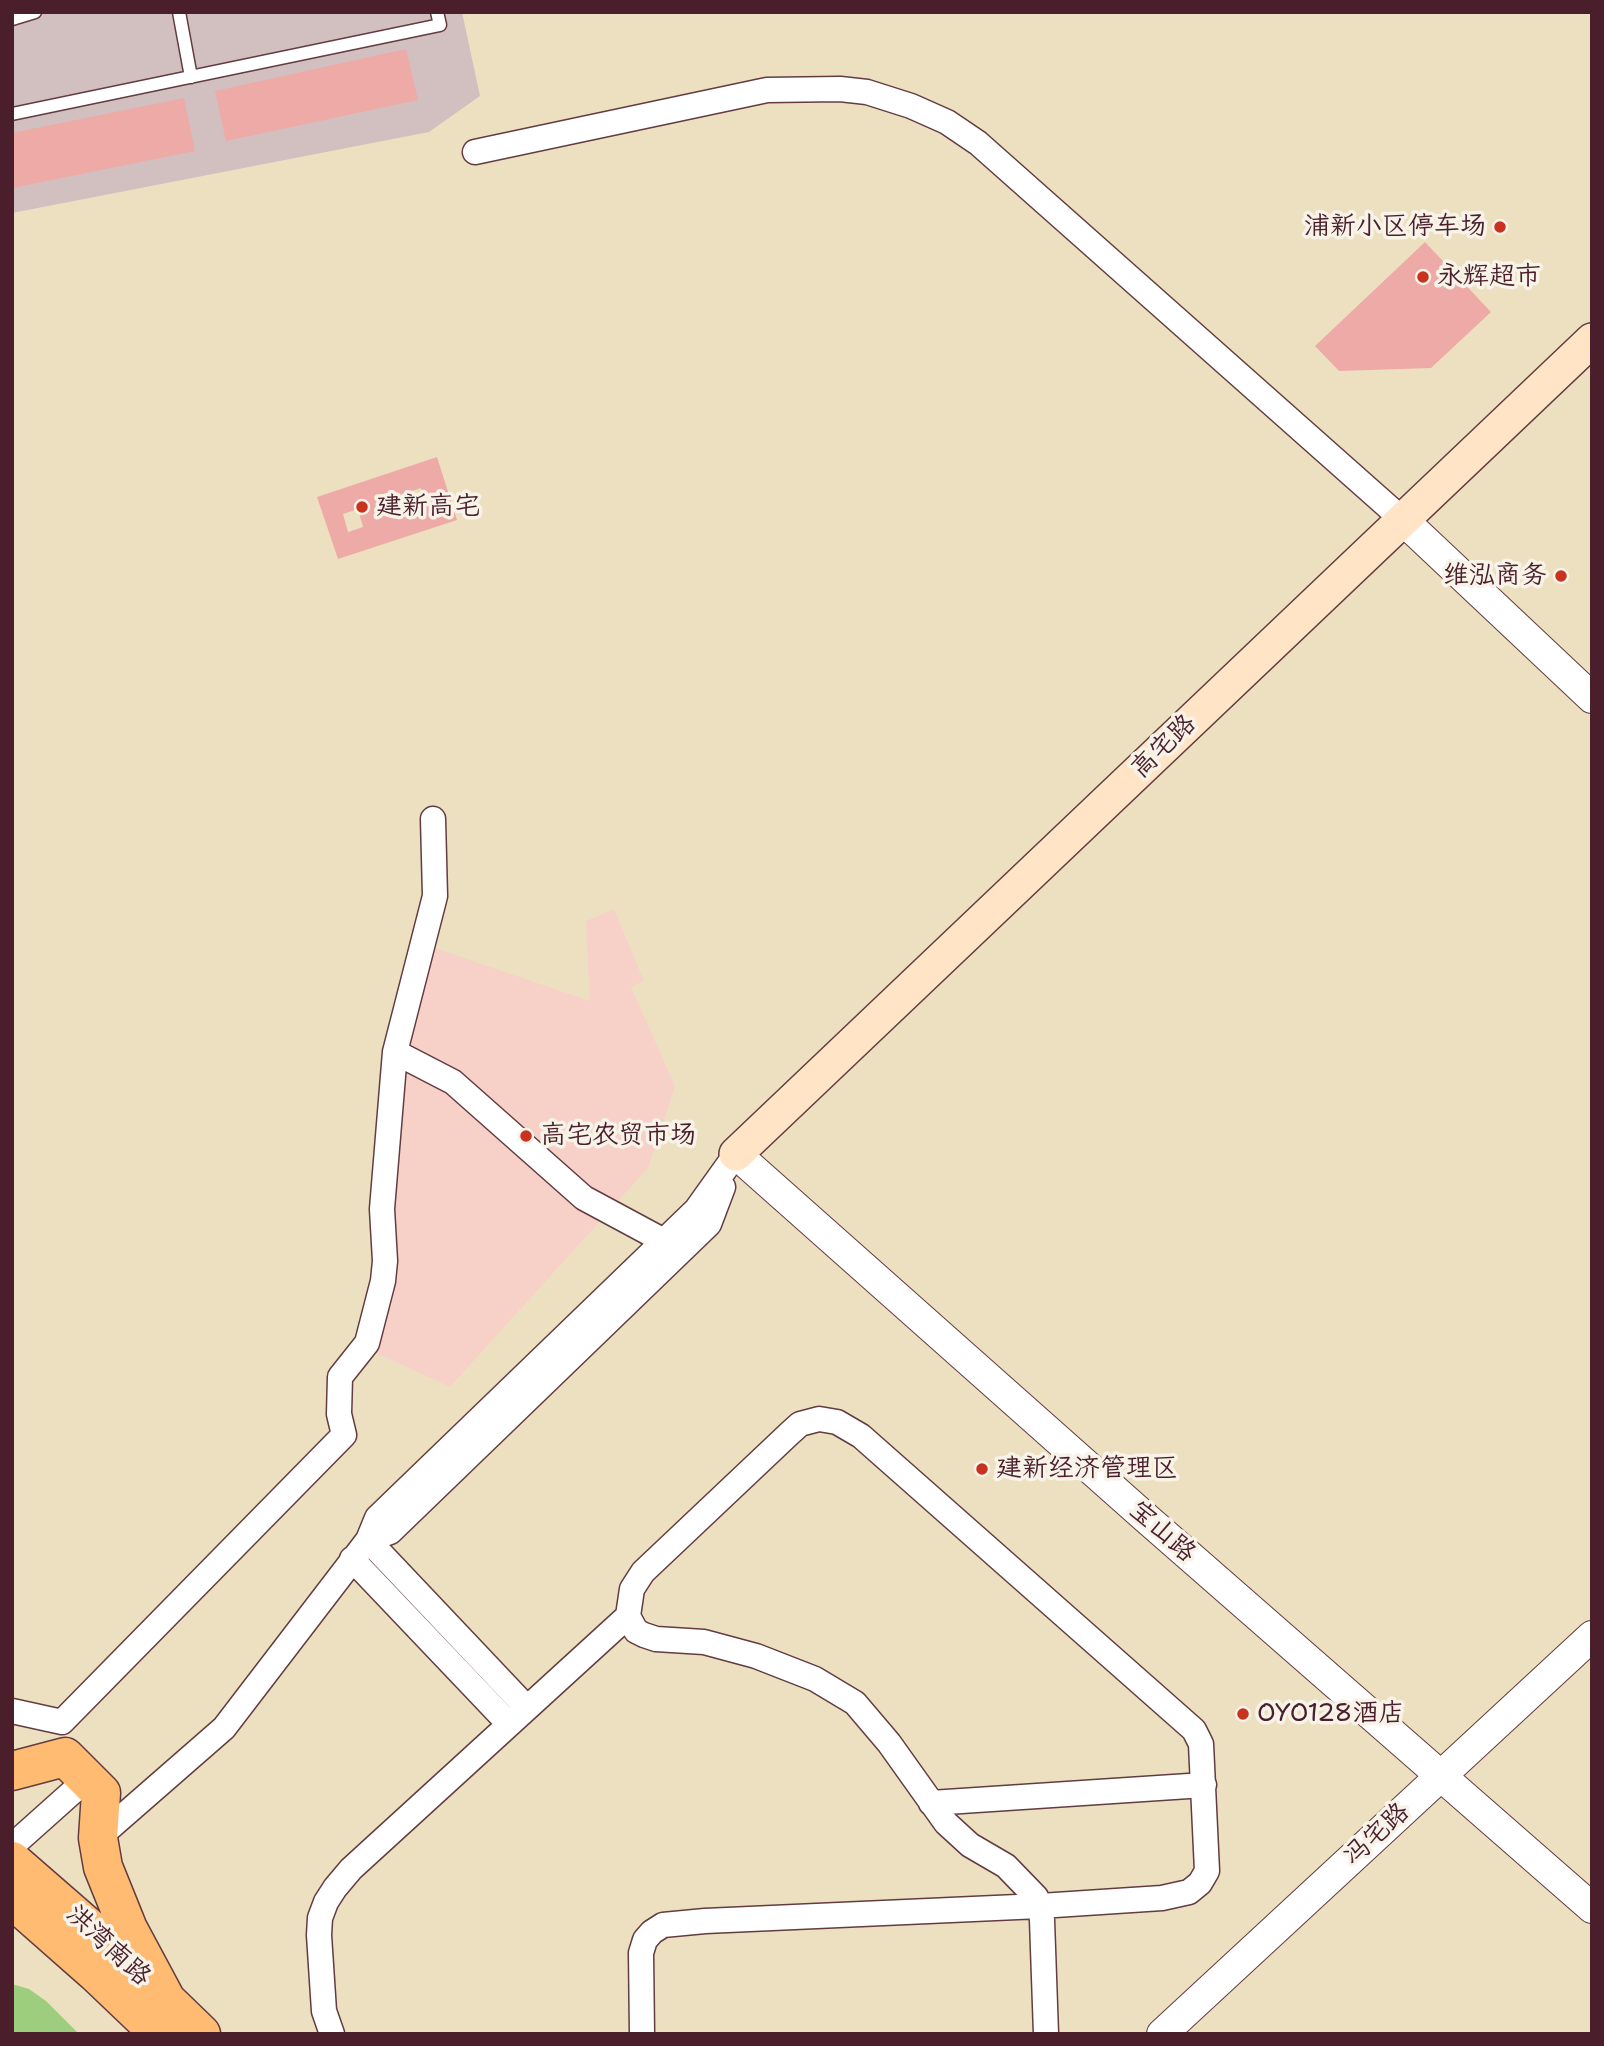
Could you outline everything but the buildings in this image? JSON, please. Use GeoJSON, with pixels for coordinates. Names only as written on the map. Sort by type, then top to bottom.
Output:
{"type":"FeatureCollection","features":[{"type":"Feature","properties":{"kind":"main road","name":"高宅路"},"geometry":{"type":"LineString","coordinates":[[736,1153],[1592,340]]}},
{"type":"Feature","properties":{"kind":"main road"},"geometry":{"type":"LineString","coordinates":[[12,1771],[65,1757],[101,1793],[98,1838],[103,1867],[162,2016]]}},
{"type":"Feature","properties":{"kind":"main road","name":"洪湾南路"},"geometry":{"type":"LineString","coordinates":[[12,1861],[78,1916],[162,2016]]}},
{"type":"Feature","properties":{"kind":"main road","name":"洪湾南路"},"geometry":{"type":"LineString","coordinates":[[12,1899],[96,1973],[162,2016],[201,2034]]}},
{"type":"Feature","properties":{"kind":"street"},"geometry":{"type":"LineString","coordinates":[[475,152],[767,90],[840,89],[867,92],[911,106],[947,122],[978,143],[1403,520],[1592,698]]}},
{"type":"Feature","properties":{"kind":"street"},"geometry":{"type":"LineString","coordinates":[[12,1711],[62,1723],[344,1436],[339,1414],[340,1377],[367,1343],[383,1281],[385,1261],[382,1209],[395,1052],[435,896],[433,819]]}},
{"type":"Feature","properties":{"kind":"street"},"geometry":{"type":"LineString","coordinates":[[395,1052],[453,1082],[584,1198],[664,1241]]}},
{"type":"Feature","properties":{"kind":"street"},"geometry":{"type":"LineString","coordinates":[[98,1838],[224,1728],[360,1550],[377,1518],[696,1210],[736,1153]]}},
{"type":"Feature","properties":{"kind":"street"},"geometry":{"type":"LineString","coordinates":[[360,1550],[390,1532],[709,1224],[736,1153]]}},
{"type":"Feature","properties":{"kind":"street","name":"宝山路"},"geometry":{"type":"LineString","coordinates":[[736,1153],[1156,1527],[1442,1774],[1592,1908]]}},
{"type":"Feature","properties":{"kind":"street"},"geometry":{"type":"LineString","coordinates":[[642,2034],[640,1952],[645,1940],[663,1925],[705,1920],[1041,1906],[1162,1898],[1182,1895],[1195,1888],[1205,1877],[1208,1864],[1201,1744],[1194,1730],[861,1436],[837,1422],[819,1419],[809,1421],[790,1433],[643,1572],[632,1589],[628,1616],[636,1631],[644,1635],[656,1639],[718,1645],[787,1667],[837,1691],[855,1703],[871,1720],[958,1836],[1017,1875],[1041,1906],[1046,2034]]}},
{"type":"Feature","properties":{"kind":"street"},"geometry":{"type":"LineString","coordinates":[[360,1550],[518,1716]]}},
{"type":"Feature","properties":{"kind":"street"},"geometry":{"type":"LineString","coordinates":[[332,2034],[324,2011],[319,1935],[320,1918],[326,1902],[351,1869],[628,1616]]}},
{"type":"Feature","properties":{"kind":"street","name":"冯宅路"},"geometry":{"type":"LineString","coordinates":[[1162,2034],[1592,1636]]}},
{"type":"Feature","properties":{"kind":"street"},"geometry":{"type":"LineString","coordinates":[[12,1846],[87,1779]]}},
{"type":"Feature","properties":{"kind":"street"},"geometry":{"type":"LineString","coordinates":[[931,1803],[1204,1785]]}},
{"type":"Feature","properties":{"kind":"lane"},"geometry":{"type":"LineString","coordinates":[[12,19],[35,12]]}},
{"type":"Feature","properties":{"kind":"lane"},"geometry":{"type":"LineString","coordinates":[[180,12],[191,77]]}},
{"type":"Feature","properties":{"kind":"lane"},"geometry":{"type":"LineString","coordinates":[[12,114],[440,25],[437,12]]}},
{"type":"Feature","properties":{"kind":"shaded area"},"geometry":{"type":"Polygon","coordinates":[[[12,12],[462,12],[480,96],[429,132],[12,213],[12,12]]]}},
{"type":"Feature","properties":{"kind":"shaded area","name":"高宅农贸市场"},"geometry":{"type":"Polygon","coordinates":[[[614,909],[644,981],[631,987],[675,1086],[648,1168],[450,1387],[370,1350],[392,1304],[397,1235],[393,1180],[393,1105],[432,947],[590,1001],[586,921],[614,909]]]}},
{"type":"Feature","properties":{"kind":"green space"},"geometry":{"type":"Polygon","coordinates":[[[12,1984],[29,1989],[46,2001],[79,2034],[12,2034],[12,1984]]]}},
{"type":"Feature","properties":{"kind":"place","name":"浦新小区停车场"},"geometry":{"type":"Point","coordinates":[1500,227]}},
{"type":"Feature","properties":{"kind":"place","name":"永辉超市"},"geometry":{"type":"Point","coordinates":[1423,277]}},
{"type":"Feature","properties":{"kind":"place","name":"建新高宅"},"geometry":{"type":"Point","coordinates":[362,507]}},
{"type":"Feature","properties":{"kind":"place","name":"维泓商务"},"geometry":{"type":"Point","coordinates":[1561,576]}},
{"type":"Feature","properties":{"kind":"place","name":"高宅农贸市场"},"geometry":{"type":"Point","coordinates":[526,1136]}},
{"type":"Feature","properties":{"kind":"place","name":"建新经济管理区"},"geometry":{"type":"Point","coordinates":[982,1469]}},
{"type":"Feature","properties":{"kind":"place","name":"OYO128酒店"},"geometry":{"type":"Point","coordinates":[1243,1714]}}]}
